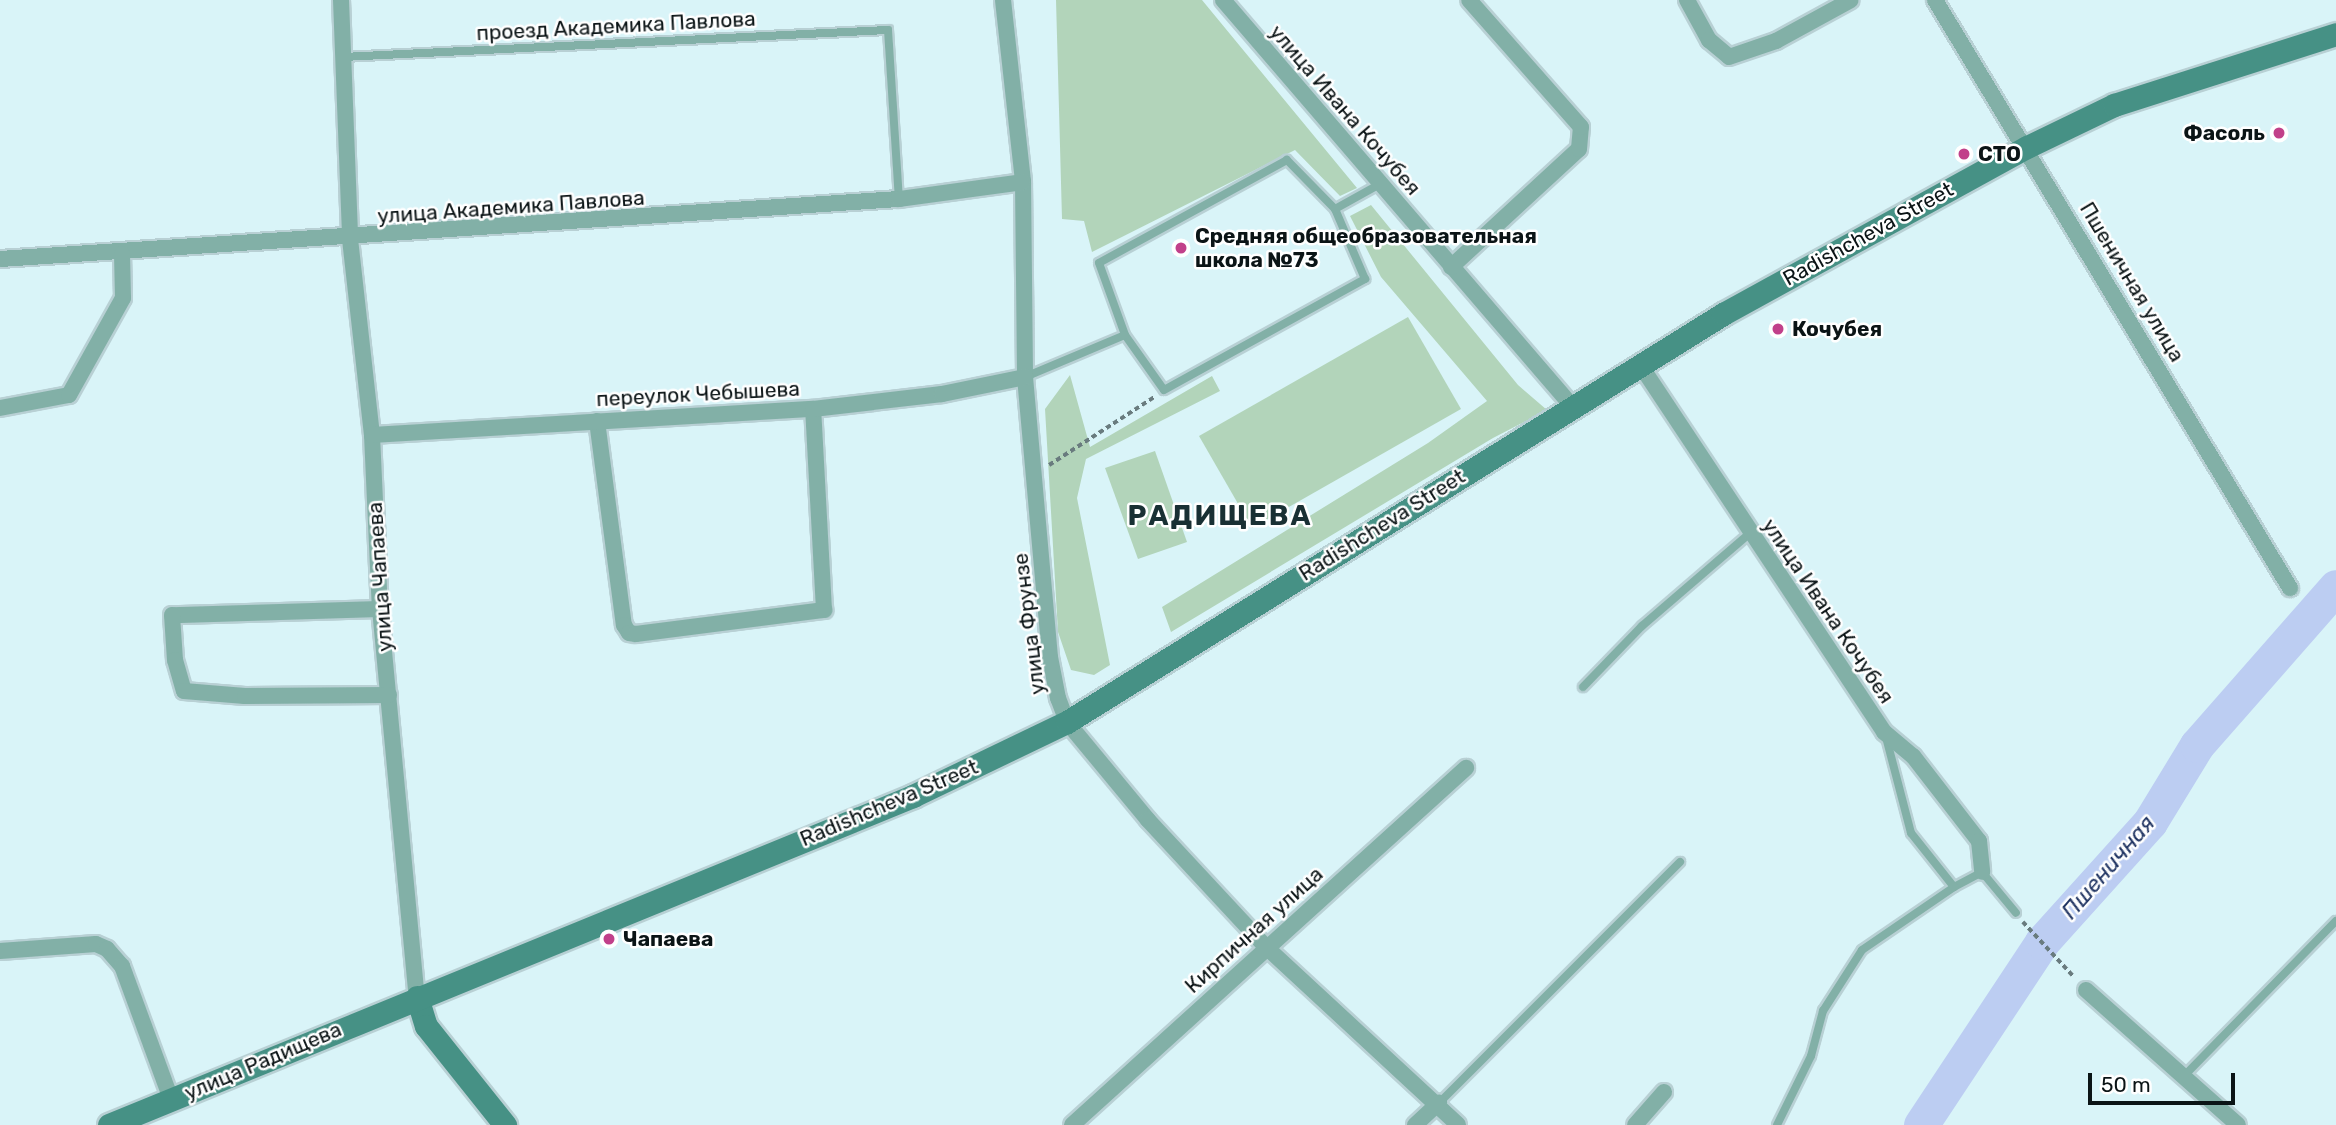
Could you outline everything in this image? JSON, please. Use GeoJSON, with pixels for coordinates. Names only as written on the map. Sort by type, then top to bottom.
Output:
{"type":"FeatureCollection","features":[{"type":"Feature","properties":{"kind":"main road","name":"Radishcheva Street"},"geometry":{"type":"LineString","coordinates":[[417,997],[912,796],[1068,722],[1723,314],[2027,147],[2114,105],[2336,34]]}},
{"type":"Feature","properties":{"kind":"main road","name":"улица Радищева"},"geometry":{"type":"LineString","coordinates":[[109,1125],[417,997]]}},
{"type":"Feature","properties":{"kind":"main road","name":"улица Чапаева"},"geometry":{"type":"LineString","coordinates":[[417,997],[426,1026],[496,1122]]}},
{"type":"Feature","properties":{"kind":"street","name":"улица Чапаева"},"geometry":{"type":"LineString","coordinates":[[341,0],[351,239],[372,435],[380,609],[417,997]]}},
{"type":"Feature","properties":{"kind":"street","name":"улица Фрунзе"},"geometry":{"type":"LineString","coordinates":[[1003,0],[1023,182],[1025,377],[1050,657],[1068,722],[1148,820],[1265,946],[1439,1102],[1458,1125]]}},
{"type":"Feature","properties":{"kind":"street","name":"улица Ивана Кочубея"},"geometry":{"type":"LineString","coordinates":[[1223,0],[1572,406]]}},
{"type":"Feature","properties":{"kind":"street"},"geometry":{"type":"LineString","coordinates":[[1451,267],[1579,149],[1581,128],[1469,0]]}},
{"type":"Feature","properties":{"kind":"street"},"geometry":{"type":"LineString","coordinates":[[1686,0],[1709,40],[1729,57],[1776,41],[1851,0]]}},
{"type":"Feature","properties":{"kind":"street","name":"Пшеничная улица"},"geometry":{"type":"LineString","coordinates":[[1935,0],[2027,147],[2290,588]]}},
{"type":"Feature","properties":{"kind":"street","name":"улица Академика Павлова"},"geometry":{"type":"LineString","coordinates":[[0,259],[351,239],[899,199],[1023,182]]}},
{"type":"Feature","properties":{"kind":"street"},"geometry":{"type":"LineString","coordinates":[[0,408],[69,395],[123,298],[122,254]]}},
{"type":"Feature","properties":{"kind":"street","name":"улица Ивана Кочубея"},"geometry":{"type":"LineString","coordinates":[[1641,366],[1884,732],[1913,756],[1979,841],[1982,872]]}},
{"type":"Feature","properties":{"kind":"street","name":"переулок Чебышева"},"geometry":{"type":"LineString","coordinates":[[372,435],[813,409],[942,394],[1025,377]]}},
{"type":"Feature","properties":{"kind":"street"},"geometry":{"type":"LineString","coordinates":[[597,421],[624,625],[629,633],[636,634],[824,610],[813,409]]}},
{"type":"Feature","properties":{"kind":"street"},"geometry":{"type":"LineString","coordinates":[[380,609],[172,615],[175,660],[184,691],[245,696],[389,695]]}},
{"type":"Feature","properties":{"kind":"street","name":"Кирпичная улица"},"geometry":{"type":"LineString","coordinates":[[1072,1125],[1265,946],[1466,768]]}},
{"type":"Feature","properties":{"kind":"street"},"geometry":{"type":"LineString","coordinates":[[0,951],[96,944],[107,950],[122,966],[171,1099]]}},
{"type":"Feature","properties":{"kind":"street"},"geometry":{"type":"LineString","coordinates":[[2086,990],[2238,1125]]}},
{"type":"Feature","properties":{"kind":"street"},"geometry":{"type":"LineString","coordinates":[[1635,1125],[1664,1092]]}},
{"type":"Feature","properties":{"kind":"street"},"geometry":{"type":"LineString","coordinates":[[1415,1125],[1439,1102]]}},
{"type":"Feature","properties":{"kind":"lane","name":"проезд Академика Павлова"},"geometry":{"type":"LineString","coordinates":[[343,57],[888,30],[899,199]]}},
{"type":"Feature","properties":{"kind":"lane"},"geometry":{"type":"LineString","coordinates":[[1287,160],[1335,209],[1365,279],[1164,390],[1125,334],[1099,263],[1287,160]]}},
{"type":"Feature","properties":{"kind":"lane"},"geometry":{"type":"LineString","coordinates":[[1335,209],[1382,183]]}},
{"type":"Feature","properties":{"kind":"lane"},"geometry":{"type":"LineString","coordinates":[[1025,377],[1125,334]]}},
{"type":"Feature","properties":{"kind":"lane"},"geometry":{"type":"LineString","coordinates":[[1583,687],[1642,626],[1750,533]]}},
{"type":"Feature","properties":{"kind":"lane"},"geometry":{"type":"LineString","coordinates":[[1884,732],[1910,833],[1954,887]]}},
{"type":"Feature","properties":{"kind":"lane"},"geometry":{"type":"LineString","coordinates":[[1439,1102],[1680,862]]}},
{"type":"Feature","properties":{"kind":"lane"},"geometry":{"type":"LineString","coordinates":[[1777,1125],[1811,1056],[1823,1011],[1862,950],[1954,887],[1982,872],[2016,913]]}},
{"type":"Feature","properties":{"kind":"lane"},"geometry":{"type":"LineString","coordinates":[[2184,1076],[2336,921]]}},
{"type":"Feature","properties":{"kind":"path"},"geometry":{"type":"LineString","coordinates":[[1035,474],[1164,390]]}},
{"type":"Feature","properties":{"kind":"path"},"geometry":{"type":"LineString","coordinates":[[2016,913],[2086,990]]}},
{"type":"Feature","properties":{"kind":"green space"},"geometry":{"type":"Polygon","coordinates":[[[1056,0],[1202,0],[1357,188],[1340,196],[1295,150],[1092,252],[1084,221],[1062,219],[1056,0]]]}},
{"type":"Feature","properties":{"kind":"green space"},"geometry":{"type":"Polygon","coordinates":[[[1371,205],[1518,385],[1547,410],[1493,438],[1171,632],[1162,607],[1428,443],[1487,401],[1381,277],[1350,216],[1371,205]]]}},
{"type":"Feature","properties":{"kind":"green space"},"geometry":{"type":"Polygon","coordinates":[[[1408,317],[1461,409],[1252,528],[1199,436],[1408,317]]]}},
{"type":"Feature","properties":{"kind":"green space"},"geometry":{"type":"Polygon","coordinates":[[[1070,375],[1090,447],[1212,376],[1220,391],[1086,459],[1077,498],[1110,665],[1094,675],[1071,670],[1058,632],[1045,409],[1070,375]]]}},
{"type":"Feature","properties":{"kind":"green space"},"geometry":{"type":"Polygon","coordinates":[[[1155,451],[1187,542],[1138,559],[1105,468],[1155,451]]]}},
{"type":"Feature","properties":{"kind":"waterway","name":"Пшеничная"},"geometry":{"type":"LineString","coordinates":[[1921,1125],[2042,942],[2150,822],[2197,745],[2336,587]]}},
{"type":"Feature","properties":{"kind":"place","name":"Фасоль"},"geometry":{"type":"Point","coordinates":[2279,133]}},
{"type":"Feature","properties":{"kind":"place","name":"СТО"},"geometry":{"type":"Point","coordinates":[1964,154]}},
{"type":"Feature","properties":{"kind":"place","name":"Средняя общеобразовательная школа №73"},"geometry":{"type":"Point","coordinates":[1181,248]}},
{"type":"Feature","properties":{"kind":"place","name":"Кочубея"},"geometry":{"type":"Point","coordinates":[1778,329]}},
{"type":"Feature","properties":{"kind":"place","name":"Чапаева"},"geometry":{"type":"Point","coordinates":[609,939]}},
{"type":"Feature","properties":{"kind":"district","name":"РАДИЩЕВА"},"geometry":{"type":"Point","coordinates":[1220,516]}}]}
